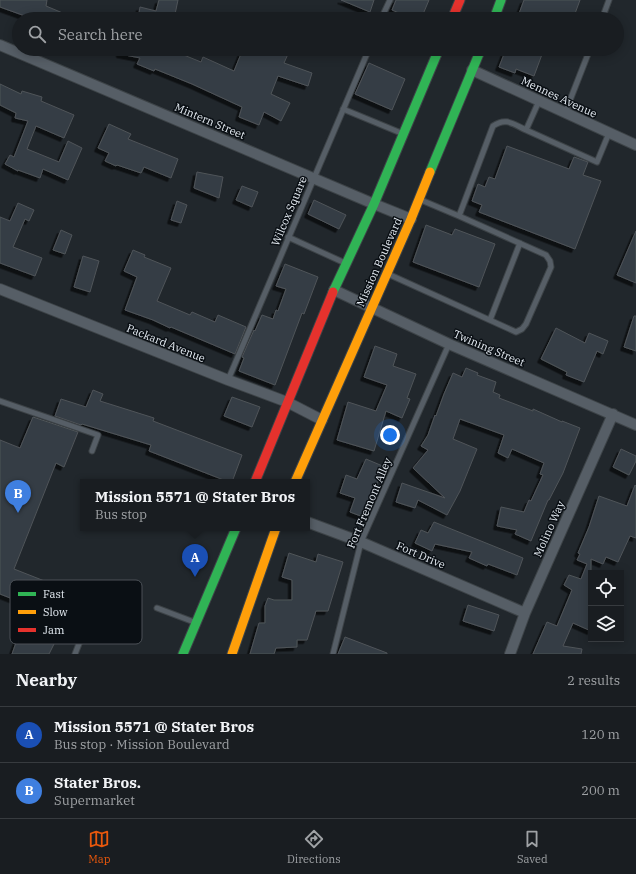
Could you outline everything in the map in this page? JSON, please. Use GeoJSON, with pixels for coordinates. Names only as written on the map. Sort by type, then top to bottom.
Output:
{"type":"FeatureCollection","features":[{"type":"Feature","properties":{"kind":"main road"},"geometry":{"type":"LineString","coordinates":[[455,12],[460,0]]}},
{"type":"Feature","properties":{"kind":"main road"},"geometry":{"type":"LineString","coordinates":[[497,12],[501,0]]}},
{"type":"Feature","properties":{"kind":"main road"},"geometry":{"type":"LineString","coordinates":[[256,479],[334,290],[374,204],[436,56]]}},
{"type":"Feature","properties":{"kind":"main road","name":"Mission Boulevard"},"geometry":{"type":"LineString","coordinates":[[296,479],[411,219],[478,56]]}},
{"type":"Feature","properties":{"kind":"main road"},"geometry":{"type":"LineString","coordinates":[[183,654],[195,622],[235,531]]}},
{"type":"Feature","properties":{"kind":"main road"},"geometry":{"type":"LineString","coordinates":[[232,654],[275,531]]}},
{"type":"Feature","properties":{"kind":"street","name":"Mintern Street"},"geometry":{"type":"LineString","coordinates":[[0,45],[12,50]]}},
{"type":"Feature","properties":{"kind":"street","name":"Mintern Street"},"geometry":{"type":"LineString","coordinates":[[26,56],[313,179],[411,219]]}},
{"type":"Feature","properties":{"kind":"street","name":"Mennes Avenue"},"geometry":{"type":"LineString","coordinates":[[472,70],[636,145]]}},
{"type":"Feature","properties":{"kind":"street","name":"Packard Avenue"},"geometry":{"type":"LineString","coordinates":[[0,289],[287,402],[322,420]]}},
{"type":"Feature","properties":{"kind":"street","name":"Twining Street"},"geometry":{"type":"LineString","coordinates":[[334,290],[449,344],[636,425]]}},
{"type":"Feature","properties":{"kind":"street","name":"Molino Way"},"geometry":{"type":"LineString","coordinates":[[510,654],[525,613],[613,414]]}},
{"type":"Feature","properties":{"kind":"street","name":"Fort Drive"},"geometry":{"type":"LineString","coordinates":[[310,523],[361,542],[525,613]]}},
{"type":"Feature","properties":{"kind":"lane"},"geometry":{"type":"LineString","coordinates":[[385,12],[390,0]]}},
{"type":"Feature","properties":{"kind":"lane"},"geometry":{"type":"LineString","coordinates":[[605,12],[609,0]]}},
{"type":"Feature","properties":{"kind":"lane","name":"Wilcox Square"},"geometry":{"type":"LineString","coordinates":[[228,380],[366,56]]}},
{"type":"Feature","properties":{"kind":"lane"},"geometry":{"type":"LineString","coordinates":[[565,113],[587,56]]}},
{"type":"Feature","properties":{"kind":"lane"},"geometry":{"type":"LineString","coordinates":[[526,130],[539,101]]}},
{"type":"Feature","properties":{"kind":"lane"},"geometry":{"type":"LineString","coordinates":[[343,109],[404,134]]}},
{"type":"Feature","properties":{"kind":"lane"},"geometry":{"type":"LineString","coordinates":[[459,216],[493,126],[499,122],[506,121],[597,162],[609,133]]}},
{"type":"Feature","properties":{"kind":"lane"},"geometry":{"type":"LineString","coordinates":[[387,274],[516,332],[522,329],[526,324],[551,267],[550,261],[546,255],[419,199]]}},
{"type":"Feature","properties":{"kind":"lane"},"geometry":{"type":"LineString","coordinates":[[288,237],[346,264]]}},
{"type":"Feature","properties":{"kind":"lane"},"geometry":{"type":"LineString","coordinates":[[490,320],[520,243]]}},
{"type":"Feature","properties":{"kind":"lane","name":"Fort Fremont Alley"},"geometry":{"type":"LineString","coordinates":[[333,654],[361,542],[449,344]]}},
{"type":"Feature","properties":{"kind":"lane"},"geometry":{"type":"LineString","coordinates":[[0,401],[98,435],[92,451]]}},
{"type":"Feature","properties":{"kind":"lane"},"geometry":{"type":"LineString","coordinates":[[157,608],[195,622]]}},
{"type":"Feature","properties":{"kind":"lane"},"geometry":{"type":"LineString","coordinates":[[75,654],[79,644]]}},
{"type":"Feature","properties":{"kind":"building"},"geometry":{"type":"Polygon","coordinates":[[[0,0],[47,0],[46,6],[60,12],[14,12],[0,7],[0,0]]]}},
{"type":"Feature","properties":{"kind":"building"},"geometry":{"type":"Polygon","coordinates":[[[159,0],[178,0],[175,12],[139,12],[140,7],[156,11],[159,0]]]}},
{"type":"Feature","properties":{"kind":"building"},"geometry":{"type":"Polygon","coordinates":[[[341,0],[374,0],[370,12],[341,0]]]}},
{"type":"Feature","properties":{"kind":"building"},"geometry":{"type":"Polygon","coordinates":[[[396,0],[429,0],[424,12],[397,12],[392,10],[396,0]]]}},
{"type":"Feature","properties":{"kind":"building"},"geometry":{"type":"Polygon","coordinates":[[[524,0],[580,0],[576,12],[520,12],[524,0]]]}},
{"type":"Feature","properties":{"kind":"building"},"geometry":{"type":"Polygon","coordinates":[[[130,56],[186,56],[201,62],[203,57],[234,71],[240,56],[287,56],[284,63],[312,73],[308,86],[278,76],[271,94],[290,103],[281,121],[264,112],[259,125],[239,117],[242,107],[192,84],[155,69],[154,71],[137,64],[140,58],[130,56]]]}},
{"type":"Feature","properties":{"kind":"building"},"geometry":{"type":"Polygon","coordinates":[[[503,56],[541,56],[534,76],[516,69],[515,73],[499,67],[503,56]]]}},
{"type":"Feature","properties":{"kind":"building"},"geometry":{"type":"Polygon","coordinates":[[[369,63],[405,79],[392,110],[355,94],[369,63]]]}},
{"type":"Feature","properties":{"kind":"building"},"geometry":{"type":"Polygon","coordinates":[[[0,84],[21,94],[22,91],[42,97],[41,101],[74,115],[64,138],[36,126],[27,149],[59,162],[68,141],[82,148],[68,180],[43,169],[40,178],[18,171],[5,164],[10,155],[14,157],[28,121],[15,118],[16,113],[0,105],[0,84]]]}},
{"type":"Feature","properties":{"kind":"building"},"geometry":{"type":"Polygon","coordinates":[[[109,124],[131,134],[128,139],[178,159],[171,178],[144,167],[141,173],[117,165],[116,166],[105,161],[109,153],[98,148],[109,124]]]}},
{"type":"Feature","properties":{"kind":"building"},"geometry":{"type":"Polygon","coordinates":[[[507,146],[569,169],[574,157],[588,162],[583,175],[601,181],[575,249],[479,212],[482,205],[472,201],[478,184],[485,187],[489,177],[495,179],[507,146]]]}},
{"type":"Feature","properties":{"kind":"building"},"geometry":{"type":"Polygon","coordinates":[[[197,172],[223,177],[219,198],[194,188],[197,172]]]}},
{"type":"Feature","properties":{"kind":"building"},"geometry":{"type":"Polygon","coordinates":[[[242,186],[258,192],[252,207],[236,200],[242,186]]]}},
{"type":"Feature","properties":{"kind":"building"},"geometry":{"type":"Polygon","coordinates":[[[314,200],[346,215],[339,229],[308,214],[314,200]]]}},
{"type":"Feature","properties":{"kind":"building"},"geometry":{"type":"Polygon","coordinates":[[[177,201],[187,205],[181,223],[171,220],[177,201]]]}},
{"type":"Feature","properties":{"kind":"building"},"geometry":{"type":"Polygon","coordinates":[[[18,203],[34,210],[29,221],[25,219],[13,247],[42,258],[35,276],[0,263],[0,217],[10,221],[18,203]]]}},
{"type":"Feature","properties":{"kind":"building"},"geometry":{"type":"Polygon","coordinates":[[[426,225],[452,235],[455,229],[495,244],[479,287],[413,262],[426,225]]]}},
{"type":"Feature","properties":{"kind":"building"},"geometry":{"type":"Polygon","coordinates":[[[61,230],[72,235],[65,254],[53,250],[61,230]]]}},
{"type":"Feature","properties":{"kind":"building"},"geometry":{"type":"Polygon","coordinates":[[[636,231],[636,283],[617,275],[636,231]]]}},
{"type":"Feature","properties":{"kind":"building"},"geometry":{"type":"Polygon","coordinates":[[[133,250],[145,255],[144,257],[171,268],[157,301],[190,315],[192,312],[215,322],[218,315],[246,327],[235,354],[171,327],[170,328],[125,310],[137,277],[124,271],[133,250]]]}},
{"type":"Feature","properties":{"kind":"building"},"geometry":{"type":"Polygon","coordinates":[[[83,256],[99,261],[90,292],[74,287],[83,256]]]}},
{"type":"Feature","properties":{"kind":"building"},"geometry":{"type":"Polygon","coordinates":[[[285,264],[318,277],[304,314],[302,313],[275,385],[239,371],[244,358],[242,357],[262,315],[273,319],[276,310],[278,311],[286,289],[276,286],[285,264]]]}},
{"type":"Feature","properties":{"kind":"building"},"geometry":{"type":"Polygon","coordinates":[[[634,316],[636,316],[636,351],[624,347],[634,316]]]}},
{"type":"Feature","properties":{"kind":"building"},"geometry":{"type":"Polygon","coordinates":[[[556,328],[585,343],[589,333],[608,341],[603,354],[597,351],[584,382],[566,375],[567,372],[541,359],[556,328]]]}},
{"type":"Feature","properties":{"kind":"building"},"geometry":{"type":"Polygon","coordinates":[[[375,346],[397,354],[393,366],[416,374],[407,398],[410,399],[402,418],[386,411],[374,451],[337,440],[348,402],[376,411],[387,385],[364,377],[375,346]]]}},
{"type":"Feature","properties":{"kind":"building"},"geometry":{"type":"Polygon","coordinates":[[[466,368],[478,373],[477,375],[496,382],[493,392],[500,395],[499,398],[533,411],[533,409],[580,428],[563,473],[548,500],[531,541],[515,534],[517,530],[497,526],[501,507],[524,512],[529,500],[531,501],[543,475],[540,474],[544,463],[512,449],[508,458],[498,453],[504,435],[460,419],[453,439],[477,449],[460,491],[447,515],[418,500],[415,508],[396,502],[402,483],[445,498],[413,468],[428,450],[421,446],[428,435],[453,373],[462,377],[466,368]]]}},
{"type":"Feature","properties":{"kind":"building"},"geometry":{"type":"Polygon","coordinates":[[[93,390],[103,394],[100,401],[154,418],[153,421],[242,455],[233,479],[221,479],[149,451],[151,445],[55,416],[61,399],[86,407],[93,390]]]}},
{"type":"Feature","properties":{"kind":"building"},"geometry":{"type":"Polygon","coordinates":[[[232,397],[260,407],[252,427],[224,416],[232,397]]]}},
{"type":"Feature","properties":{"kind":"building"},"geometry":{"type":"Polygon","coordinates":[[[33,417],[78,432],[64,467],[56,463],[14,569],[42,580],[10,580],[10,598],[0,594],[0,440],[20,448],[33,417]]]}},
{"type":"Feature","properties":{"kind":"building"},"geometry":{"type":"Polygon","coordinates":[[[621,449],[636,456],[636,461],[629,475],[613,467],[621,449]]]}},
{"type":"Feature","properties":{"kind":"building"},"geometry":{"type":"Polygon","coordinates":[[[366,459],[385,467],[376,486],[378,487],[366,518],[350,512],[355,498],[340,493],[346,475],[357,479],[366,459]]]}},
{"type":"Feature","properties":{"kind":"building"},"geometry":{"type":"Polygon","coordinates":[[[635,485],[636,538],[630,536],[618,562],[606,557],[603,564],[591,559],[591,570],[588,570],[588,630],[573,623],[563,646],[582,649],[581,654],[533,654],[547,622],[557,626],[572,590],[564,585],[569,575],[581,579],[587,564],[577,560],[580,554],[578,553],[589,527],[599,496],[627,506],[635,485]]]}},
{"type":"Feature","properties":{"kind":"building"},"geometry":{"type":"Polygon","coordinates":[[[434,522],[523,558],[517,575],[488,564],[487,566],[469,558],[472,552],[435,544],[432,551],[415,543],[421,530],[428,533],[434,522]]]}},
{"type":"Feature","properties":{"kind":"building"},"geometry":{"type":"Polygon","coordinates":[[[289,553],[316,562],[318,554],[343,562],[328,611],[316,611],[307,640],[297,640],[297,647],[276,648],[274,654],[250,654],[259,623],[265,623],[265,606],[268,598],[274,600],[292,600],[292,580],[282,577],[289,553]]]}},
{"type":"Feature","properties":{"kind":"building"},"geometry":{"type":"Polygon","coordinates":[[[468,605],[499,615],[494,631],[463,621],[468,605]]]}},
{"type":"Feature","properties":{"kind":"building"},"geometry":{"type":"Polygon","coordinates":[[[345,637],[387,653],[387,654],[338,654],[345,637]]]}},
{"type":"Feature","properties":{"kind":"building"},"geometry":{"type":"Polygon","coordinates":[[[16,644],[54,644],[49,654],[12,654],[16,644]]]}},
{"type":"Feature","properties":{"kind":"traffic: fast"},"geometry":{"type":"LineString","coordinates":[[497,12],[501,0]]}},
{"type":"Feature","properties":{"kind":"traffic: fast"},"geometry":{"type":"LineString","coordinates":[[333,292],[374,204],[436,56]]}},
{"type":"Feature","properties":{"kind":"traffic: fast"},"geometry":{"type":"LineString","coordinates":[[430,172],[478,56]]}},
{"type":"Feature","properties":{"kind":"traffic: fast"},"geometry":{"type":"LineString","coordinates":[[183,654],[235,531]]}},
{"type":"Feature","properties":{"kind":"traffic: slow"},"geometry":{"type":"LineString","coordinates":[[296,479],[411,219],[430,172]]}},
{"type":"Feature","properties":{"kind":"traffic: slow"},"geometry":{"type":"LineString","coordinates":[[232,654],[275,531]]}},
{"type":"Feature","properties":{"kind":"traffic: jam"},"geometry":{"type":"LineString","coordinates":[[455,12],[460,0]]}},
{"type":"Feature","properties":{"kind":"traffic: jam"},"geometry":{"type":"LineString","coordinates":[[256,479],[333,292]]}},
{"type":"Feature","properties":{"kind":"place","name":"Stater Bros."},"geometry":{"type":"Point","coordinates":[18,513]}},
{"type":"Feature","properties":{"kind":"place","name":"Mission 5571 @ Stater Bros"},"geometry":{"type":"Point","coordinates":[195,577]}}]}
